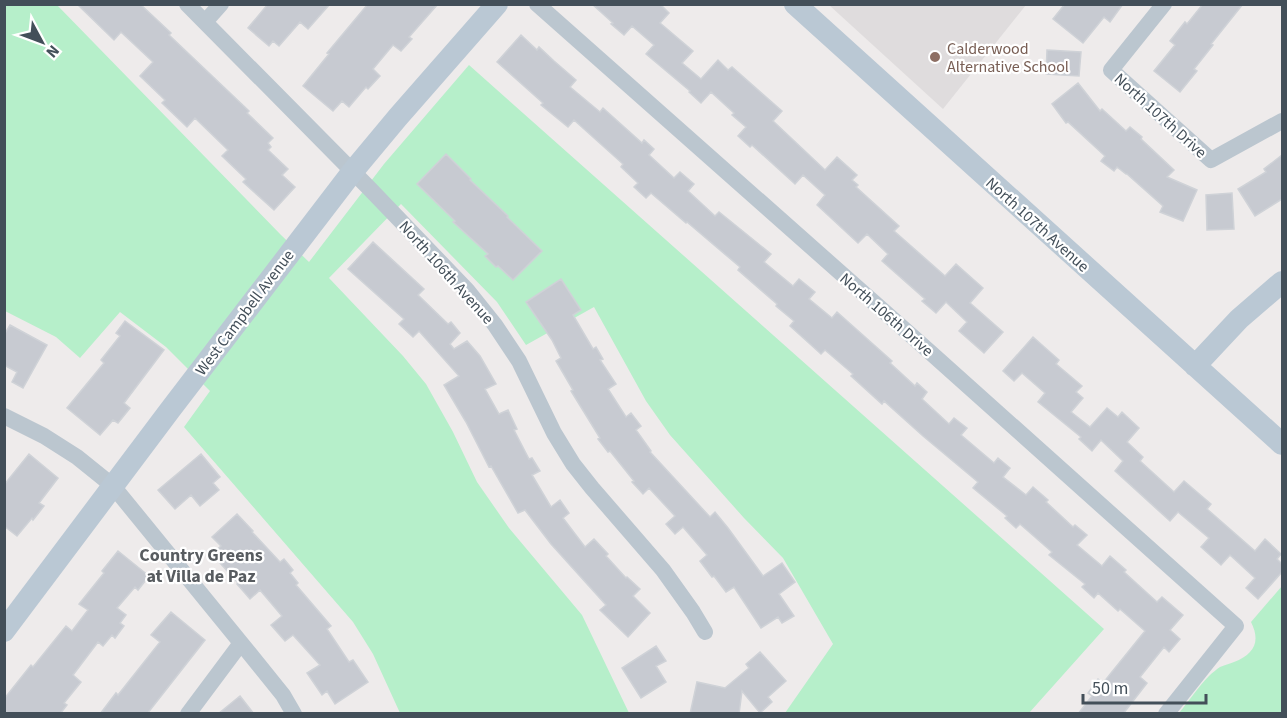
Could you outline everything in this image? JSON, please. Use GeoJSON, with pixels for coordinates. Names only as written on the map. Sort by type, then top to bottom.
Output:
{"type":"FeatureCollection","features":[{"type":"Feature","properties":{"kind":"street","name":"North 106th Avenue"},"geometry":{"type":"LineString","coordinates":[[187,4],[467,290],[495,325],[519,361],[554,433],[573,464],[663,570],[705,633]]}},
{"type":"Feature","properties":{"kind":"street"},"geometry":{"type":"LineString","coordinates":[[205,22],[221,4]]}},
{"type":"Feature","properties":{"kind":"street","name":"West Campbell Avenue"},"geometry":{"type":"LineString","coordinates":[[4,631],[352,171],[497,4]]}},
{"type":"Feature","properties":{"kind":"street","name":"North 106th Drive"},"geometry":{"type":"LineString","coordinates":[[537,4],[1236,626],[1166,714]]}},
{"type":"Feature","properties":{"kind":"street","name":"North 107th Avenue"},"geometry":{"type":"LineString","coordinates":[[795,4],[1282,444]]}},
{"type":"Feature","properties":{"kind":"street","name":"North 107th Drive"},"geometry":{"type":"LineString","coordinates":[[1164,4],[1111,70],[1211,160],[1282,122]]}},
{"type":"Feature","properties":{"kind":"street"},"geometry":{"type":"LineString","coordinates":[[1196,366],[1239,319],[1282,282]]}},
{"type":"Feature","properties":{"kind":"street"},"geometry":{"type":"LineString","coordinates":[[4,416],[44,436],[77,457],[113,486],[283,695],[294,714]]}},
{"type":"Feature","properties":{"kind":"street"},"geometry":{"type":"LineString","coordinates":[[188,714],[241,643]]}},
{"type":"Feature","properties":{"kind":"shaded area","name":"Calderwood Alternative School"},"geometry":{"type":"Polygon","coordinates":[[[829,5],[1026,5],[943,109],[829,5]]]}},
{"type":"Feature","properties":{"kind":"green space"},"geometry":{"type":"Polygon","coordinates":[[[4,5],[57,5],[309,262],[384,164],[469,65],[1104,629],[1029,713],[785,713],[833,644],[783,558],[670,435],[646,401],[594,307],[526,345],[497,302],[401,204],[329,278],[403,356],[426,384],[477,482],[509,528],[582,615],[629,713],[400,713],[373,654],[353,622],[184,427],[210,391],[166,347],[120,312],[80,358],[56,337],[5,311],[4,5]]]}},
{"type":"Feature","properties":{"kind":"green space"},"geometry":{"type":"Polygon","coordinates":[[[1282,586],[1282,713],[1179,713],[1213,672],[1241,659],[1251,651],[1255,636],[1251,622],[1282,586]]]}},
{"type":"Feature","properties":{"kind":"building"},"geometry":{"type":"Polygon","coordinates":[[[77,4],[140,4],[171,33],[169,35],[249,111],[247,113],[273,138],[268,143],[271,147],[268,150],[288,169],[282,175],[295,187],[274,210],[243,182],[246,179],[222,156],[228,150],[195,118],[187,127],[162,103],[165,100],[140,76],[153,62],[121,32],[114,40],[77,4]]]}},
{"type":"Feature","properties":{"kind":"building"},"geometry":{"type":"Polygon","coordinates":[[[268,4],[330,4],[308,29],[300,22],[279,46],[273,41],[269,46],[248,28],[268,4]]]}},
{"type":"Feature","properties":{"kind":"building"},"geometry":{"type":"Polygon","coordinates":[[[368,4],[438,4],[409,37],[412,39],[401,51],[393,45],[373,69],[380,76],[368,89],[366,87],[349,107],[342,101],[333,111],[303,86],[368,4]]]}},
{"type":"Feature","properties":{"kind":"building"},"geometry":{"type":"Polygon","coordinates":[[[592,4],[660,4],[669,13],[660,23],[693,51],[682,63],[701,79],[718,60],[728,70],[732,67],[782,111],[773,121],[825,170],[837,157],[857,175],[852,180],[858,185],[856,187],[899,226],[894,231],[945,276],[956,264],[983,288],[970,303],[1003,332],[984,353],[959,331],[967,322],[946,302],[936,313],[922,301],[925,299],[882,261],[888,254],[867,234],[858,243],[817,205],[825,195],[803,175],[795,184],[752,145],[750,147],[738,136],[746,127],[711,92],[701,103],[646,54],[654,45],[632,26],[624,35],[592,4]]]}},
{"type":"Feature","properties":{"kind":"building"},"geometry":{"type":"Polygon","coordinates":[[[1065,4],[1123,4],[1110,22],[1104,17],[1083,43],[1053,19],[1065,4]]]}},
{"type":"Feature","properties":{"kind":"building"},"geometry":{"type":"Polygon","coordinates":[[[1203,4],[1243,4],[1211,44],[1213,45],[1194,69],[1197,71],[1180,92],[1154,71],[1175,45],[1170,41],[1203,4]]]}},
{"type":"Feature","properties":{"kind":"building"},"geometry":{"type":"Polygon","coordinates":[[[521,35],[537,50],[539,47],[576,80],[570,87],[600,112],[603,108],[642,143],[644,140],[654,149],[649,155],[674,178],[680,172],[694,184],[688,191],[715,216],[719,212],[771,254],[764,262],[793,286],[799,279],[815,292],[809,299],[832,318],[837,312],[892,361],[890,363],[915,386],[917,383],[927,392],[922,399],[949,424],[954,418],[967,428],[961,435],[994,463],[998,458],[1010,468],[1003,477],[1026,495],[1033,487],[1073,527],[1075,525],[1087,535],[1077,545],[1102,566],[1110,556],[1157,602],[1162,597],[1183,615],[1170,630],[1180,639],[1169,652],[1164,647],[1140,677],[1147,683],[1123,714],[1078,714],[1092,696],[1088,693],[1098,679],[1103,683],[1145,631],[1098,593],[1094,598],[1082,587],[1085,584],[1049,555],[1052,552],[1020,524],[1016,528],[1005,518],[1007,516],[973,488],[978,482],[884,401],[882,404],[851,376],[853,374],[825,350],[821,354],[790,326],[794,321],[738,270],[740,267],[651,193],[646,198],[634,187],[638,183],[621,167],[623,164],[574,120],[568,127],[541,105],[543,103],[497,62],[521,35]]]}},
{"type":"Feature","properties":{"kind":"building"},"geometry":{"type":"Polygon","coordinates":[[[1047,50],[1081,52],[1079,76],[1046,74],[1047,50]]]}},
{"type":"Feature","properties":{"kind":"building"},"geometry":{"type":"Polygon","coordinates":[[[1078,83],[1100,111],[1102,109],[1126,131],[1130,127],[1174,170],[1167,177],[1197,190],[1183,221],[1160,212],[1163,206],[1127,174],[1117,167],[1114,171],[1101,161],[1105,156],[1068,122],[1066,123],[1052,104],[1078,83]]]}},
{"type":"Feature","properties":{"kind":"building"},"geometry":{"type":"Polygon","coordinates":[[[446,154],[542,251],[513,280],[485,256],[488,254],[417,184],[446,154]]]}},
{"type":"Feature","properties":{"kind":"building"},"geometry":{"type":"Polygon","coordinates":[[[1282,155],[1282,199],[1255,216],[1238,189],[1266,172],[1264,169],[1282,155]]]}},
{"type":"Feature","properties":{"kind":"building"},"geometry":{"type":"Polygon","coordinates":[[[1232,193],[1234,229],[1207,230],[1206,195],[1232,193]]]}},
{"type":"Feature","properties":{"kind":"building"},"geometry":{"type":"Polygon","coordinates":[[[373,242],[424,289],[418,295],[448,324],[451,322],[460,333],[450,344],[454,349],[467,341],[480,356],[496,384],[485,389],[499,414],[508,410],[517,429],[514,430],[529,459],[532,458],[540,471],[532,475],[551,507],[560,500],[569,513],[563,518],[585,547],[594,539],[626,578],[640,589],[633,596],[650,613],[628,637],[600,610],[606,605],[551,544],[525,510],[518,513],[491,466],[489,467],[444,385],[459,376],[419,331],[413,337],[399,324],[404,319],[348,269],[373,242]]]}},
{"type":"Feature","properties":{"kind":"building"},"geometry":{"type":"Polygon","coordinates":[[[561,279],[581,310],[573,315],[593,349],[596,347],[603,359],[600,360],[616,384],[608,389],[626,417],[631,413],[641,426],[636,430],[650,452],[710,517],[715,512],[763,576],[782,563],[795,582],[779,594],[794,616],[782,623],[778,617],[761,628],[734,587],[726,592],[714,576],[712,577],[700,561],[707,555],[683,527],[675,534],[666,524],[675,516],[649,488],[643,494],[598,439],[600,438],[571,391],[573,390],[556,361],[561,358],[552,340],[526,302],[561,279]]]}},
{"type":"Feature","properties":{"kind":"building"},"geometry":{"type":"Polygon","coordinates":[[[125,321],[164,350],[124,403],[130,408],[118,423],[113,420],[100,435],[67,408],[104,363],[101,360],[120,336],[116,333],[125,321]]]}},
{"type":"Feature","properties":{"kind":"building"},"geometry":{"type":"Polygon","coordinates":[[[10,325],[47,345],[23,388],[12,382],[17,372],[4,365],[4,335],[10,325]]]}},
{"type":"Feature","properties":{"kind":"building"},"geometry":{"type":"Polygon","coordinates":[[[1033,337],[1059,360],[1056,364],[1082,386],[1076,392],[1083,398],[1071,412],[1090,427],[1107,408],[1118,417],[1122,412],[1139,428],[1127,442],[1143,457],[1140,461],[1174,492],[1184,481],[1211,504],[1207,509],[1255,551],[1265,539],[1281,554],[1277,559],[1282,564],[1282,572],[1258,599],[1246,588],[1255,578],[1230,555],[1221,565],[1201,547],[1209,538],[1178,512],[1170,521],[1115,471],[1123,461],[1101,440],[1092,451],[1079,439],[1081,437],[1038,402],[1045,393],[1022,373],[1014,381],[1003,371],[1033,337]]]}},
{"type":"Feature","properties":{"kind":"building"},"geometry":{"type":"Polygon","coordinates":[[[29,454],[58,478],[39,503],[44,506],[17,536],[4,526],[4,485],[29,454]]]}},
{"type":"Feature","properties":{"kind":"building"},"geometry":{"type":"Polygon","coordinates":[[[201,454],[220,477],[213,483],[219,490],[200,506],[191,495],[175,509],[158,490],[201,454]]]}},
{"type":"Feature","properties":{"kind":"building"},"geometry":{"type":"Polygon","coordinates":[[[237,514],[280,562],[284,559],[293,570],[290,573],[298,583],[296,585],[331,626],[327,629],[349,662],[353,660],[368,682],[335,704],[327,691],[322,695],[307,673],[320,665],[293,635],[285,641],[271,625],[282,616],[260,590],[250,599],[212,554],[221,546],[212,537],[237,514]]]}},
{"type":"Feature","properties":{"kind":"building"},"geometry":{"type":"Polygon","coordinates":[[[118,551],[149,576],[138,590],[135,587],[117,608],[126,615],[120,623],[124,626],[115,638],[112,635],[103,646],[98,642],[73,675],[81,682],[64,703],[67,705],[60,714],[4,714],[4,699],[31,665],[33,667],[66,626],[72,631],[88,610],[79,604],[118,551]]]}},
{"type":"Feature","properties":{"kind":"building"},"geometry":{"type":"Polygon","coordinates":[[[171,612],[205,640],[147,714],[100,714],[160,642],[151,635],[171,612]]]}},
{"type":"Feature","properties":{"kind":"building"},"geometry":{"type":"Polygon","coordinates":[[[656,646],[666,661],[656,666],[666,682],[641,698],[622,668],[656,646]]]}},
{"type":"Feature","properties":{"kind":"building"},"geometry":{"type":"Polygon","coordinates":[[[760,652],[786,681],[768,697],[772,702],[760,713],[742,691],[739,714],[690,714],[697,682],[725,688],[749,668],[746,664],[760,652]]]}},
{"type":"Feature","properties":{"kind":"building"},"geometry":{"type":"Polygon","coordinates":[[[240,696],[254,714],[218,714],[240,696]]]}},
{"type":"Feature","properties":{"kind":"place","name":"Calderwood Alternative School"},"geometry":{"type":"Point","coordinates":[935,57]}},
{"type":"Feature","properties":{"kind":"district","name":"Country Greens at Villa de Paz"},"geometry":{"type":"Point","coordinates":[201,565]}}]}
